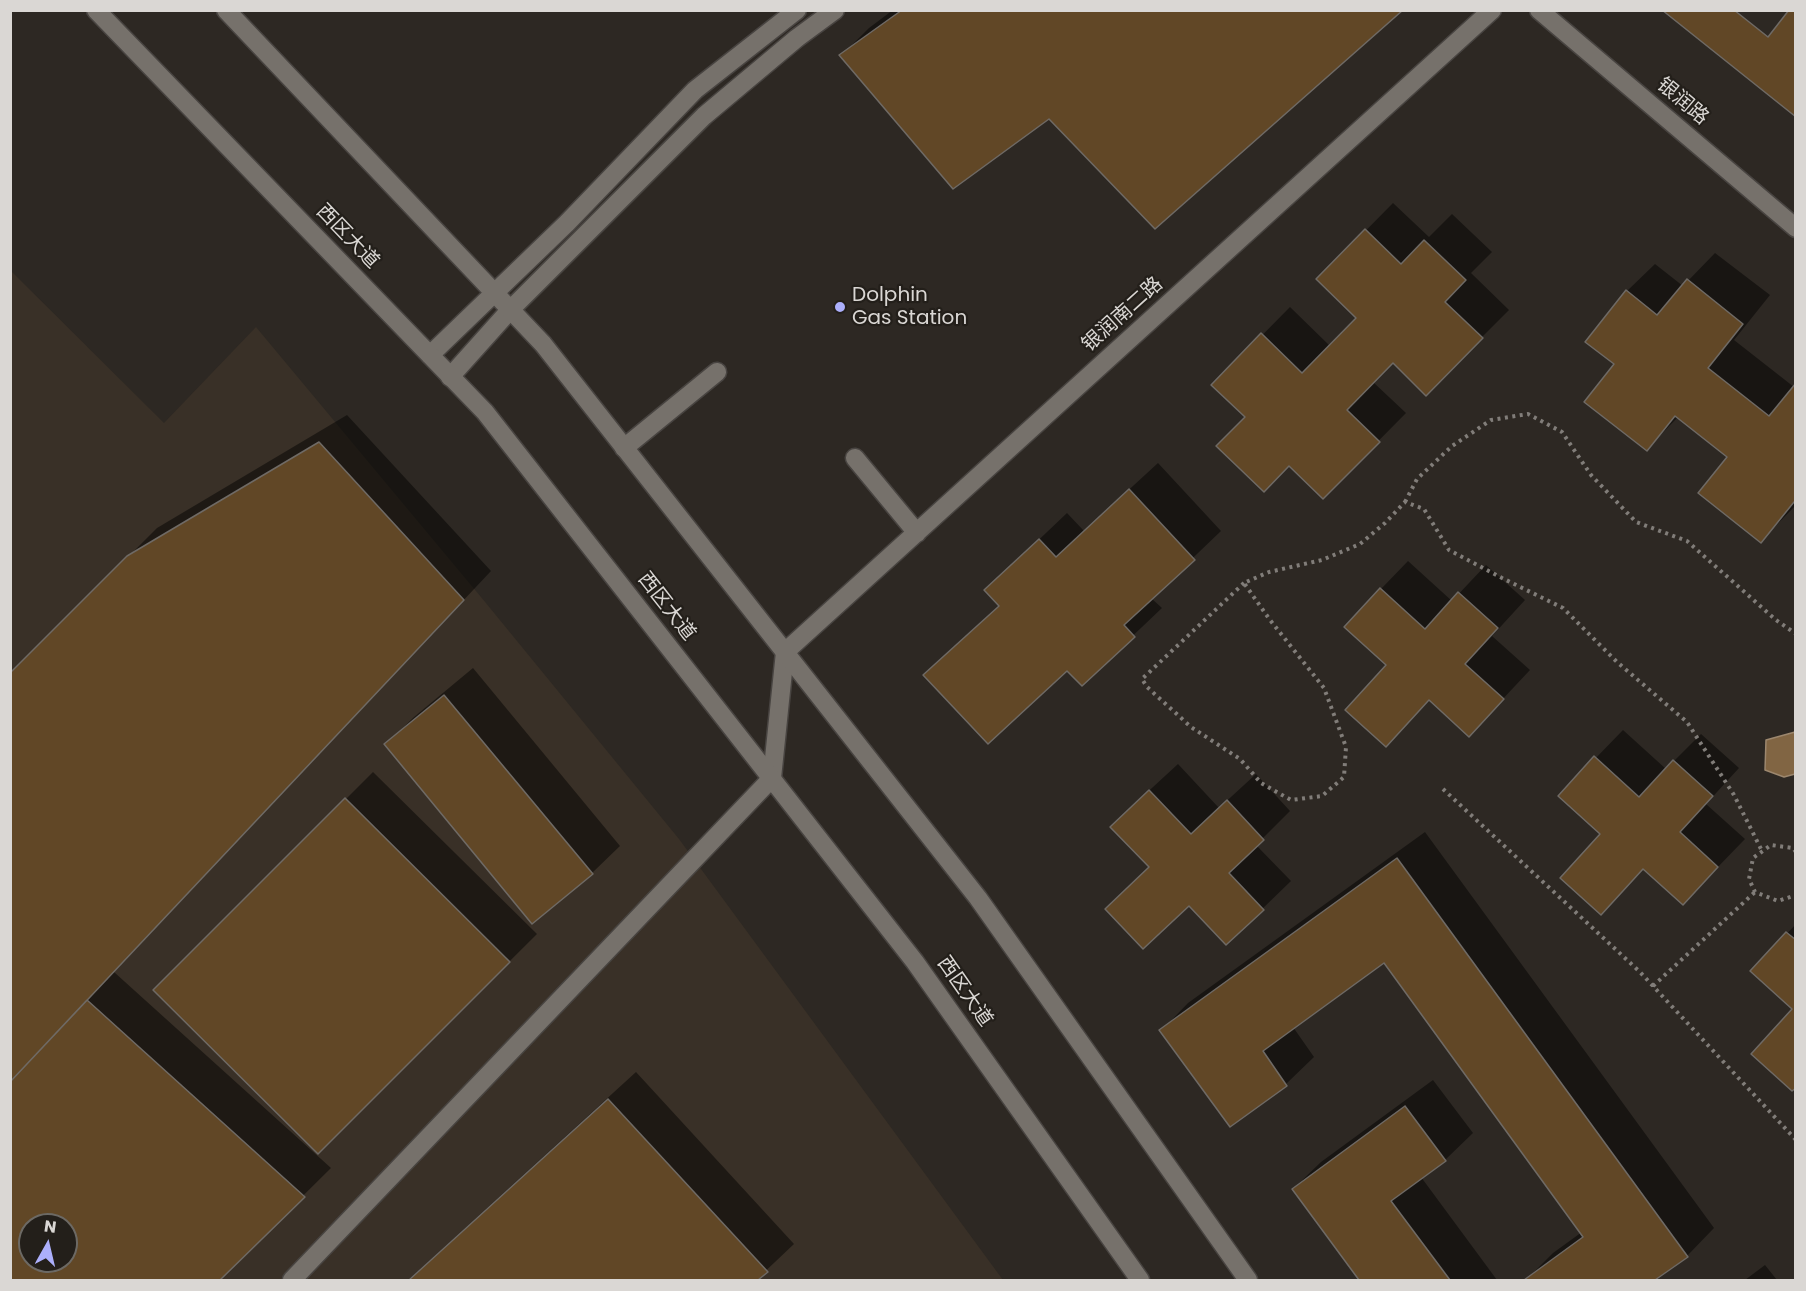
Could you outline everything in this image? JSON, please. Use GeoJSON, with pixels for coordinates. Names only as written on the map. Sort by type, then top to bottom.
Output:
{"type":"FeatureCollection","features":[{"type":"Feature","properties":{"kind":"street","name":"西区大道"},"geometry":{"type":"LineString","coordinates":[[96,10],[485,412],[915,962],[1140,1281]]}},
{"type":"Feature","properties":{"kind":"street"},"geometry":{"type":"LineString","coordinates":[[226,10],[543,344],[978,898],[1248,1281]]}},
{"type":"Feature","properties":{"kind":"street"},"geometry":{"type":"LineString","coordinates":[[430,355],[567,223],[695,90],[797,10]]}},
{"type":"Feature","properties":{"kind":"street"},"geometry":{"type":"LineString","coordinates":[[450,376],[510,310],[704,116],[797,38],[835,10]]}},
{"type":"Feature","properties":{"kind":"street","name":"银润南二路"},"geometry":{"type":"LineString","coordinates":[[785,652],[1492,10]]}},
{"type":"Feature","properties":{"kind":"street","name":"银润路"},"geometry":{"type":"LineString","coordinates":[[1539,10],[1796,228]]}},
{"type":"Feature","properties":{"kind":"street"},"geometry":{"type":"LineString","coordinates":[[624,448],[717,372]]}},
{"type":"Feature","properties":{"kind":"street"},"geometry":{"type":"LineString","coordinates":[[855,458],[917,533]]}},
{"type":"Feature","properties":{"kind":"street"},"geometry":{"type":"LineString","coordinates":[[292,1281],[772,778],[785,652]]}},
{"type":"Feature","properties":{"kind":"path"},"geometry":{"type":"LineString","coordinates":[[1244,583],[1324,688],[1346,747],[1344,777],[1322,796],[1291,800],[1261,783],[1240,759],[1191,727],[1147,687],[1142,678],[1244,583],[1269,572],[1322,560],[1360,544],[1405,502],[1417,479],[1452,446],[1491,420],[1528,414],[1562,432],[1591,475],[1636,522],[1687,541],[1776,620],[1796,634]]}},
{"type":"Feature","properties":{"kind":"path"},"geometry":{"type":"LineString","coordinates":[[1405,502],[1424,508],[1449,550],[1563,608],[1617,662],[1687,722],[1734,795],[1762,851]]}},
{"type":"Feature","properties":{"kind":"path"},"geometry":{"type":"LineString","coordinates":[[1443,789],[1653,986],[1796,1140]]}},
{"type":"Feature","properties":{"kind":"path"},"geometry":{"type":"LineString","coordinates":[[1796,852],[1793,848],[1771,845],[1753,858],[1749,879],[1755,892],[1778,901],[1796,895]]}},
{"type":"Feature","properties":{"kind":"path"},"geometry":{"type":"LineString","coordinates":[[1653,986],[1755,892]]}},
{"type":"Feature","properties":{"kind":"shaded area"},"geometry":{"type":"Polygon","coordinates":[[[10,270],[164,423],[256,327],[679,839],[1003,1280],[11,1280],[10,270]]]}},
{"type":"Feature","properties":{"kind":"shaded area"},"geometry":{"type":"Polygon","coordinates":[[[1795,732],[1795,774],[1784,777],[1765,770],[1766,740],[1795,732]]]}},
{"type":"Feature","properties":{"kind":"building"},"geometry":{"type":"Polygon","coordinates":[[[902,10],[1403,10],[1155,229],[1049,119],[953,189],[839,55],[902,10]]]}},
{"type":"Feature","properties":{"kind":"building"},"geometry":{"type":"Polygon","coordinates":[[[1662,10],[1796,10],[1796,117],[1662,10]]]}},
{"type":"Feature","properties":{"kind":"building"},"geometry":{"type":"Polygon","coordinates":[[[1734,10],[1789,10],[1768,37],[1734,10]]]}},
{"type":"Feature","properties":{"kind":"building"},"geometry":{"type":"Polygon","coordinates":[[[1365,229],[1401,264],[1424,240],[1466,280],[1445,302],[1483,338],[1426,396],[1393,363],[1347,410],[1380,442],[1323,499],[1289,466],[1264,492],[1216,446],[1245,417],[1211,385],[1261,333],[1302,373],[1356,318],[1316,279],[1365,229]]]}},
{"type":"Feature","properties":{"kind":"building"},"geometry":{"type":"Polygon","coordinates":[[[1687,279],[1743,324],[1708,368],[1769,416],[1796,383],[1796,503],[1794,502],[1761,543],[1698,493],[1727,457],[1675,416],[1647,451],[1584,402],[1614,364],[1585,342],[1626,290],[1657,315],[1687,279]]]}},
{"type":"Feature","properties":{"kind":"building"},"geometry":{"type":"Polygon","coordinates":[[[319,442],[464,600],[10,1082],[10,673],[127,556],[319,442]]]}},
{"type":"Feature","properties":{"kind":"building"},"geometry":{"type":"Polygon","coordinates":[[[1129,489],[1195,560],[1124,625],[1135,637],[1082,686],[1067,671],[988,744],[923,675],[999,606],[984,590],[1039,539],[1056,557],[1129,489]]]}},
{"type":"Feature","properties":{"kind":"building"},"geometry":{"type":"Polygon","coordinates":[[[1380,588],[1425,629],[1458,592],[1498,628],[1465,664],[1504,699],[1469,737],[1429,700],[1386,747],[1345,710],[1386,665],[1344,627],[1380,588]]]}},
{"type":"Feature","properties":{"kind":"building"},"geometry":{"type":"Polygon","coordinates":[[[444,695],[593,874],[532,924],[384,744],[444,695]]]}},
{"type":"Feature","properties":{"kind":"building"},"geometry":{"type":"Polygon","coordinates":[[[1594,756],[1639,797],[1673,760],[1713,796],[1680,832],[1718,867],[1683,905],[1643,869],[1601,915],[1560,878],[1600,834],[1558,796],[1594,756]]]}},
{"type":"Feature","properties":{"kind":"building"},"geometry":{"type":"Polygon","coordinates":[[[1149,790],[1191,834],[1227,800],[1264,840],[1229,873],[1264,910],[1226,945],[1189,906],[1143,949],[1105,909],[1149,867],[1110,827],[1149,790]]]}},
{"type":"Feature","properties":{"kind":"building"},"geometry":{"type":"Polygon","coordinates":[[[345,798],[510,962],[318,1154],[153,990],[345,798]]]}},
{"type":"Feature","properties":{"kind":"building"},"geometry":{"type":"Polygon","coordinates":[[[1397,858],[1688,1257],[1655,1280],[1524,1280],[1583,1237],[1384,963],[1263,1051],[1287,1086],[1230,1127],[1159,1030],[1397,858]]]}},
{"type":"Feature","properties":{"kind":"building"},"geometry":{"type":"Polygon","coordinates":[[[1786,932],[1796,940],[1796,1088],[1792,1091],[1751,1054],[1792,1009],[1750,971],[1786,932]]]}},
{"type":"Feature","properties":{"kind":"building"},"geometry":{"type":"Polygon","coordinates":[[[87,1000],[305,1197],[220,1280],[10,1280],[10,1082],[87,1000]]]}},
{"type":"Feature","properties":{"kind":"building"},"geometry":{"type":"Polygon","coordinates":[[[608,1099],[768,1272],[758,1280],[409,1280],[608,1099]]]}},
{"type":"Feature","properties":{"kind":"building"},"geometry":{"type":"Polygon","coordinates":[[[1405,1106],[1446,1161],[1391,1201],[1450,1280],[1359,1280],[1292,1189],[1405,1106]]]}},
{"type":"Feature","properties":{"kind":"place","name":"Dolphin Gas Station"},"geometry":{"type":"Point","coordinates":[840,307]}}]}
